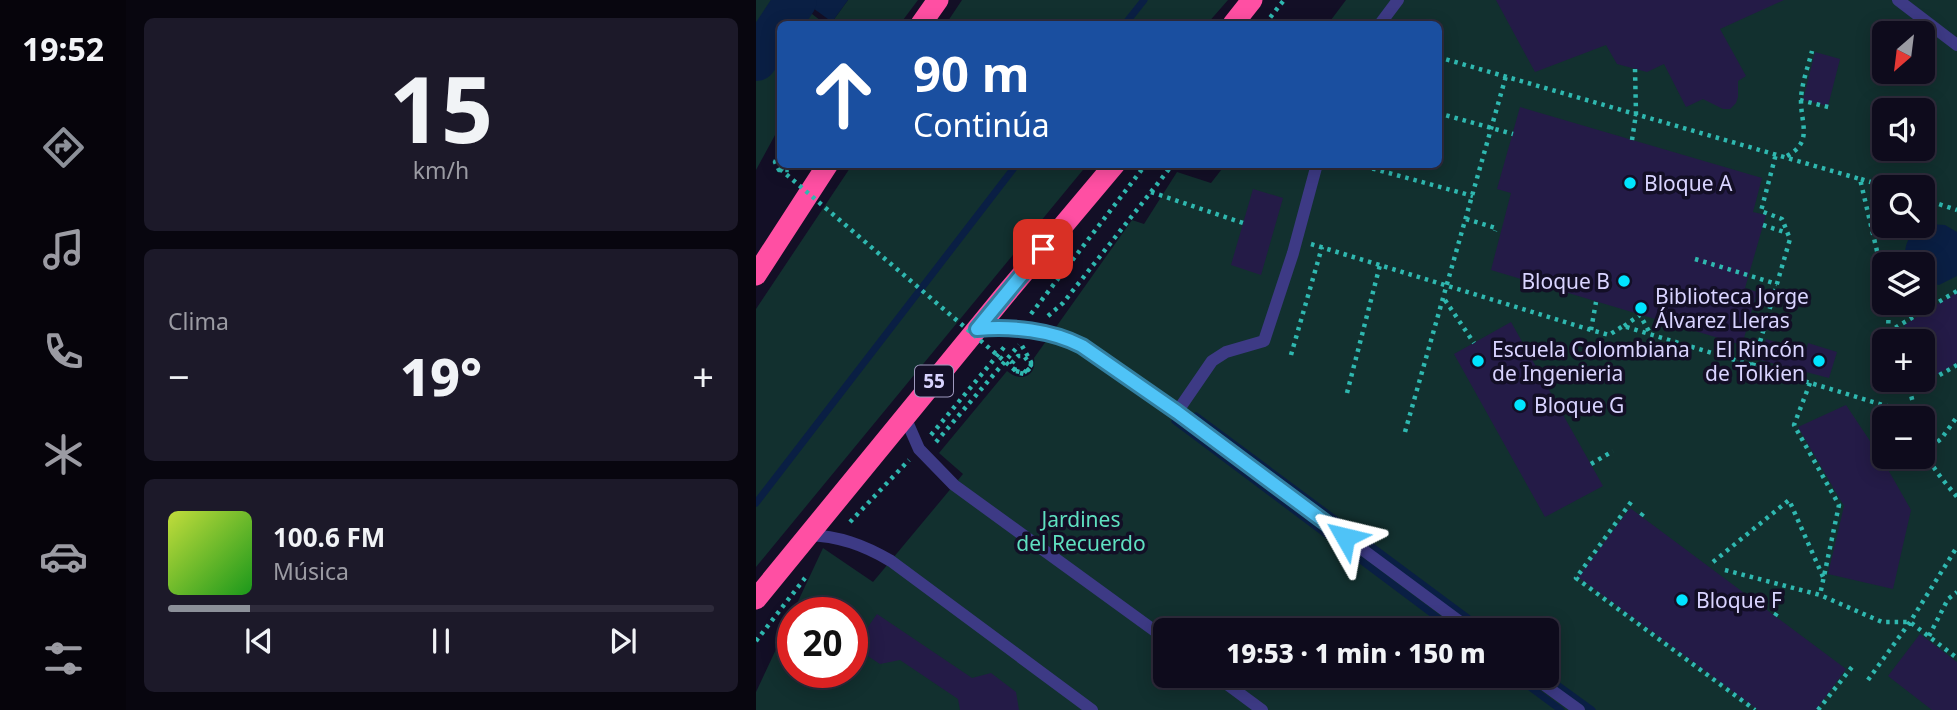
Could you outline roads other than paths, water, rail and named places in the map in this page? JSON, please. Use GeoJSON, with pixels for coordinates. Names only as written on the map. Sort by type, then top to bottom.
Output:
{"type":"FeatureCollection","features":[{"type":"Feature","properties":{"kind":"highway"},"geometry":{"type":"LineString","coordinates":[[923,21],[938,0]]}},
{"type":"Feature","properties":{"kind":"highway"},"geometry":{"type":"LineString","coordinates":[[1235,21],[1252,0]]}},
{"type":"Feature","properties":{"kind":"highway"},"geometry":{"type":"LineString","coordinates":[[756,275],[825,168]]}},
{"type":"Feature","properties":{"kind":"highway","name":"55"},"geometry":{"type":"LineString","coordinates":[[756,599],[1112,168]]}},
{"type":"Feature","properties":{"kind":"lane"},"geometry":{"type":"LineString","coordinates":[[1382,21],[1398,0]]}},
{"type":"Feature","properties":{"kind":"lane"},"geometry":{"type":"LineString","coordinates":[[1898,0],[1957,45]]}},
{"type":"Feature","properties":{"kind":"lane"},"geometry":{"type":"LineString","coordinates":[[1177,412],[1218,356],[1264,341],[1297,240],[1316,168]]}},
{"type":"Feature","properties":{"kind":"lane"},"geometry":{"type":"LineString","coordinates":[[977,329],[996,327],[1025,330],[1067,338],[1082,346],[1177,412],[1455,618]]}},
{"type":"Feature","properties":{"kind":"lane"},"geometry":{"type":"LineString","coordinates":[[905,417],[922,452],[954,485],[1153,630]]}},
{"type":"Feature","properties":{"kind":"lane"},"geometry":{"type":"LineString","coordinates":[[807,535],[836,537],[871,549],[891,561],[1092,710]]}},
{"type":"Feature","properties":{"kind":"lane"},"geometry":{"type":"LineString","coordinates":[[1230,688],[1242,710]]}},
{"type":"Feature","properties":{"kind":"lane"},"geometry":{"type":"LineString","coordinates":[[1233,688],[1262,710]]}},
{"type":"Feature","properties":{"kind":"lane"},"geometry":{"type":"LineString","coordinates":[[1549,688],[1579,710]]}},
{"type":"Feature","properties":{"kind":"water"},"geometry":{"type":"Polygon","coordinates":[[[802,0],[848,0],[831,21],[802,0]]]}},
{"type":"Feature","properties":{"kind":"water"},"geometry":{"type":"Polygon","coordinates":[[[1935,224],[1945,225],[1957,232],[1957,276],[1939,285],[1935,284],[1935,252],[1905,252],[1909,239],[1935,238],[1935,224]]]}},
{"type":"Feature","properties":{"kind":"waterway"},"geometry":{"type":"LineString","coordinates":[[782,21],[796,0]]}},
{"type":"Feature","properties":{"kind":"waterway"},"geometry":{"type":"LineString","coordinates":[[1127,21],[1144,0]]}},
{"type":"Feature","properties":{"kind":"waterway"},"geometry":{"type":"LineString","coordinates":[[756,60],[777,28]]}},
{"type":"Feature","properties":{"kind":"waterway"},"geometry":{"type":"LineString","coordinates":[[756,503],[1014,168]]}},
{"type":"Feature","properties":{"kind":"waterway"},"geometry":{"type":"LineString","coordinates":[[1196,416],[1468,618]]}},
{"type":"Feature","properties":{"kind":"waterway"},"geometry":{"type":"LineString","coordinates":[[1175,421],[1438,618]]}},
{"type":"Feature","properties":{"kind":"waterway"},"geometry":{"type":"LineString","coordinates":[[1559,686],[1592,710]]}},
{"type":"Feature","properties":{"kind":"waterway"},"geometry":{"type":"LineString","coordinates":[[1531,688],[1561,710]]}},
{"type":"Feature","properties":{"kind":"place","name":"Bloque A"},"geometry":{"type":"Point","coordinates":[1630,183]}},
{"type":"Feature","properties":{"kind":"place","name":"Bloque B"},"geometry":{"type":"Point","coordinates":[1624,281]}},
{"type":"Feature","properties":{"kind":"place","name":"Biblioteca Jorge Álvarez Lleras"},"geometry":{"type":"Point","coordinates":[1641,308]}},
{"type":"Feature","properties":{"kind":"place","name":"Escuela Colombiana de Ingenieria"},"geometry":{"type":"Point","coordinates":[1478,361]}},
{"type":"Feature","properties":{"kind":"place","name":"El Rincón de Tolkien"},"geometry":{"type":"Point","coordinates":[1819,361]}},
{"type":"Feature","properties":{"kind":"place","name":"Bloque G"},"geometry":{"type":"Point","coordinates":[1520,405]}},
{"type":"Feature","properties":{"kind":"place","name":"Bloque F"},"geometry":{"type":"Point","coordinates":[1682,600]}},
{"type":"Feature","properties":{"kind":"park label","name":"Jardines del Recuerdo"},"geometry":{"type":"Point","coordinates":[1081,531]}}]}
